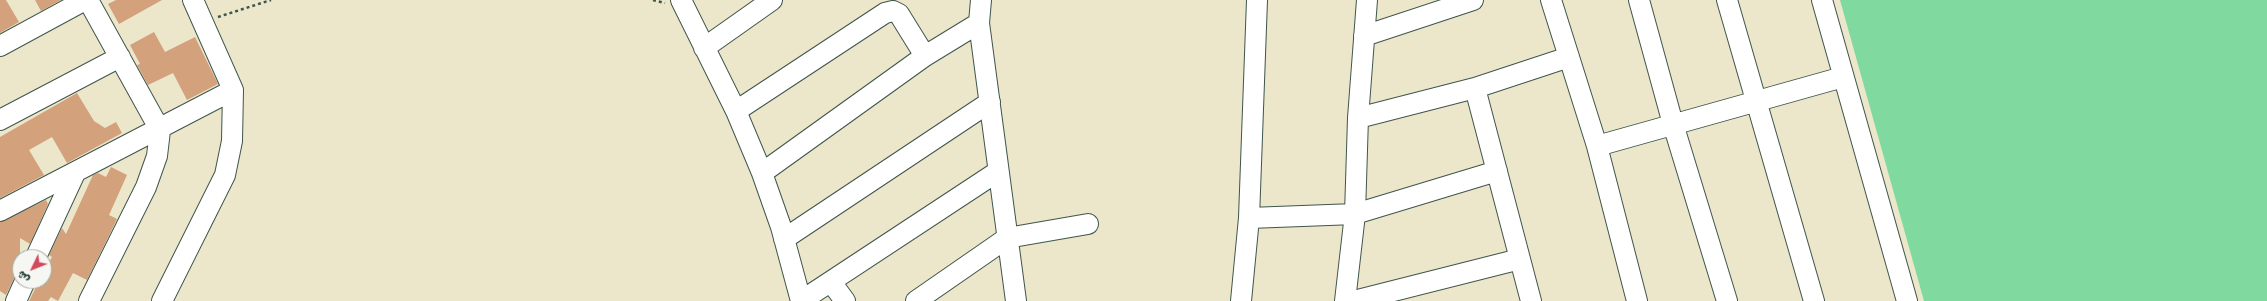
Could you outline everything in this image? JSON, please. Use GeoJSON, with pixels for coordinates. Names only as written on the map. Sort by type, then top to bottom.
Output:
{"type":"FeatureCollection","features":[{"type":"Feature","properties":{"kind":"street"},"geometry":{"type":"LineString","coordinates":[[0,46],[86,0],[120,57],[160,130],[158,156],[146,187],[88,301]]}},
{"type":"Feature","properties":{"kind":"street"},"geometry":{"type":"LineString","coordinates":[[162,301],[225,175],[232,141],[233,90],[193,0]]}},
{"type":"Feature","properties":{"kind":"street"},"geometry":{"type":"LineString","coordinates":[[680,0],[736,111],[762,173],[784,239],[801,301],[998,172]]}},
{"type":"Feature","properties":{"kind":"street"},"geometry":{"type":"LineString","coordinates":[[704,48],[772,0]]}},
{"type":"Feature","properties":{"kind":"street"},"geometry":{"type":"LineString","coordinates":[[981,0],[979,23],[1016,301]]}},
{"type":"Feature","properties":{"kind":"street"},"geometry":{"type":"LineString","coordinates":[[1241,301],[1249,218],[1258,0]]}},
{"type":"Feature","properties":{"kind":"street"},"geometry":{"type":"LineString","coordinates":[[1344,301],[1355,214],[1358,118],[1367,0]]}},
{"type":"Feature","properties":{"kind":"street"},"geometry":{"type":"LineString","coordinates":[[1364,36],[1473,0]]}},
{"type":"Feature","properties":{"kind":"street"},"geometry":{"type":"LineString","coordinates":[[1551,0],[1597,146],[1637,301]]}},
{"type":"Feature","properties":{"kind":"street"},"geometry":{"type":"LineString","coordinates":[[1639,0],[1673,124],[1727,301]]}},
{"type":"Feature","properties":{"kind":"street"},"geometry":{"type":"LineString","coordinates":[[1727,0],[1814,301]]}},
{"type":"Feature","properties":{"kind":"street"},"geometry":{"type":"LineString","coordinates":[[1822,0],[1907,301]]}},
{"type":"Feature","properties":{"kind":"street"},"geometry":{"type":"LineString","coordinates":[[736,111],[885,13],[893,11],[899,14],[925,56]]}},
{"type":"Feature","properties":{"kind":"street"},"geometry":{"type":"LineString","coordinates":[[762,173],[925,56],[979,23]]}},
{"type":"Feature","properties":{"kind":"street"},"geometry":{"type":"LineString","coordinates":[[0,120],[120,57]]}},
{"type":"Feature","properties":{"kind":"street"},"geometry":{"type":"LineString","coordinates":[[1358,118],[1475,88],[1569,57]]}},
{"type":"Feature","properties":{"kind":"street"},"geometry":{"type":"LineString","coordinates":[[1597,146],[1843,76]]}},
{"type":"Feature","properties":{"kind":"street"},"geometry":{"type":"LineString","coordinates":[[1475,88],[1531,301]]}},
{"type":"Feature","properties":{"kind":"street"},"geometry":{"type":"LineString","coordinates":[[0,211],[160,130],[233,90]]}},
{"type":"Feature","properties":{"kind":"street"},"geometry":{"type":"LineString","coordinates":[[784,239],[990,102]]}},
{"type":"Feature","properties":{"kind":"street"},"geometry":{"type":"LineString","coordinates":[[1249,218],[1355,214],[1497,171]]}},
{"type":"Feature","properties":{"kind":"street"},"geometry":{"type":"LineString","coordinates":[[40,249],[75,173]]}},
{"type":"Feature","properties":{"kind":"street"},"geometry":{"type":"LineString","coordinates":[[916,301],[1007,238],[1088,224]]}},
{"type":"Feature","properties":{"kind":"street"},"geometry":{"type":"LineString","coordinates":[[1354,301],[1520,259]]}},
{"type":"Feature","properties":{"kind":"street"},"geometry":{"type":"LineString","coordinates":[[831,282],[845,301]]}},
{"type":"Feature","properties":{"kind":"street"},"geometry":{"type":"LineString","coordinates":[[16,301],[21,289]]}},
{"type":"Feature","properties":{"kind":"path"},"geometry":{"type":"LineString","coordinates":[[202,22],[271,0]]}},
{"type":"Feature","properties":{"kind":"green space"},"geometry":{"type":"Polygon","coordinates":[[[1840,0],[2267,0],[2267,301],[1924,301],[1840,0]]]}},
{"type":"Feature","properties":{"kind":"building"},"geometry":{"type":"Polygon","coordinates":[[[0,0],[6,0],[19,22],[0,33],[0,0]]]}},
{"type":"Feature","properties":{"kind":"building"},"geometry":{"type":"Polygon","coordinates":[[[35,0],[61,0],[41,11],[35,0]]]}},
{"type":"Feature","properties":{"kind":"building"},"geometry":{"type":"Polygon","coordinates":[[[116,0],[162,0],[119,24],[108,4],[116,0]]]}},
{"type":"Feature","properties":{"kind":"building"},"geometry":{"type":"Polygon","coordinates":[[[154,32],[165,52],[195,37],[218,84],[187,100],[173,73],[148,85],[137,65],[140,64],[130,45],[154,32]]]}},
{"type":"Feature","properties":{"kind":"building"},"geometry":{"type":"Polygon","coordinates":[[[77,93],[94,121],[105,128],[116,122],[122,133],[67,163],[52,137],[29,150],[44,175],[0,198],[0,137],[77,93]]]}},
{"type":"Feature","properties":{"kind":"building"},"geometry":{"type":"Polygon","coordinates":[[[111,167],[127,175],[109,215],[117,219],[87,280],[73,273],[58,301],[51,297],[48,301],[29,301],[35,289],[52,289],[52,249],[62,228],[66,234],[93,175],[98,173],[106,177],[111,167]]]}},
{"type":"Feature","properties":{"kind":"building"},"geometry":{"type":"Polygon","coordinates":[[[46,200],[48,204],[30,244],[20,238],[20,249],[12,249],[12,282],[6,295],[0,291],[0,222],[46,200]]]}}]}
